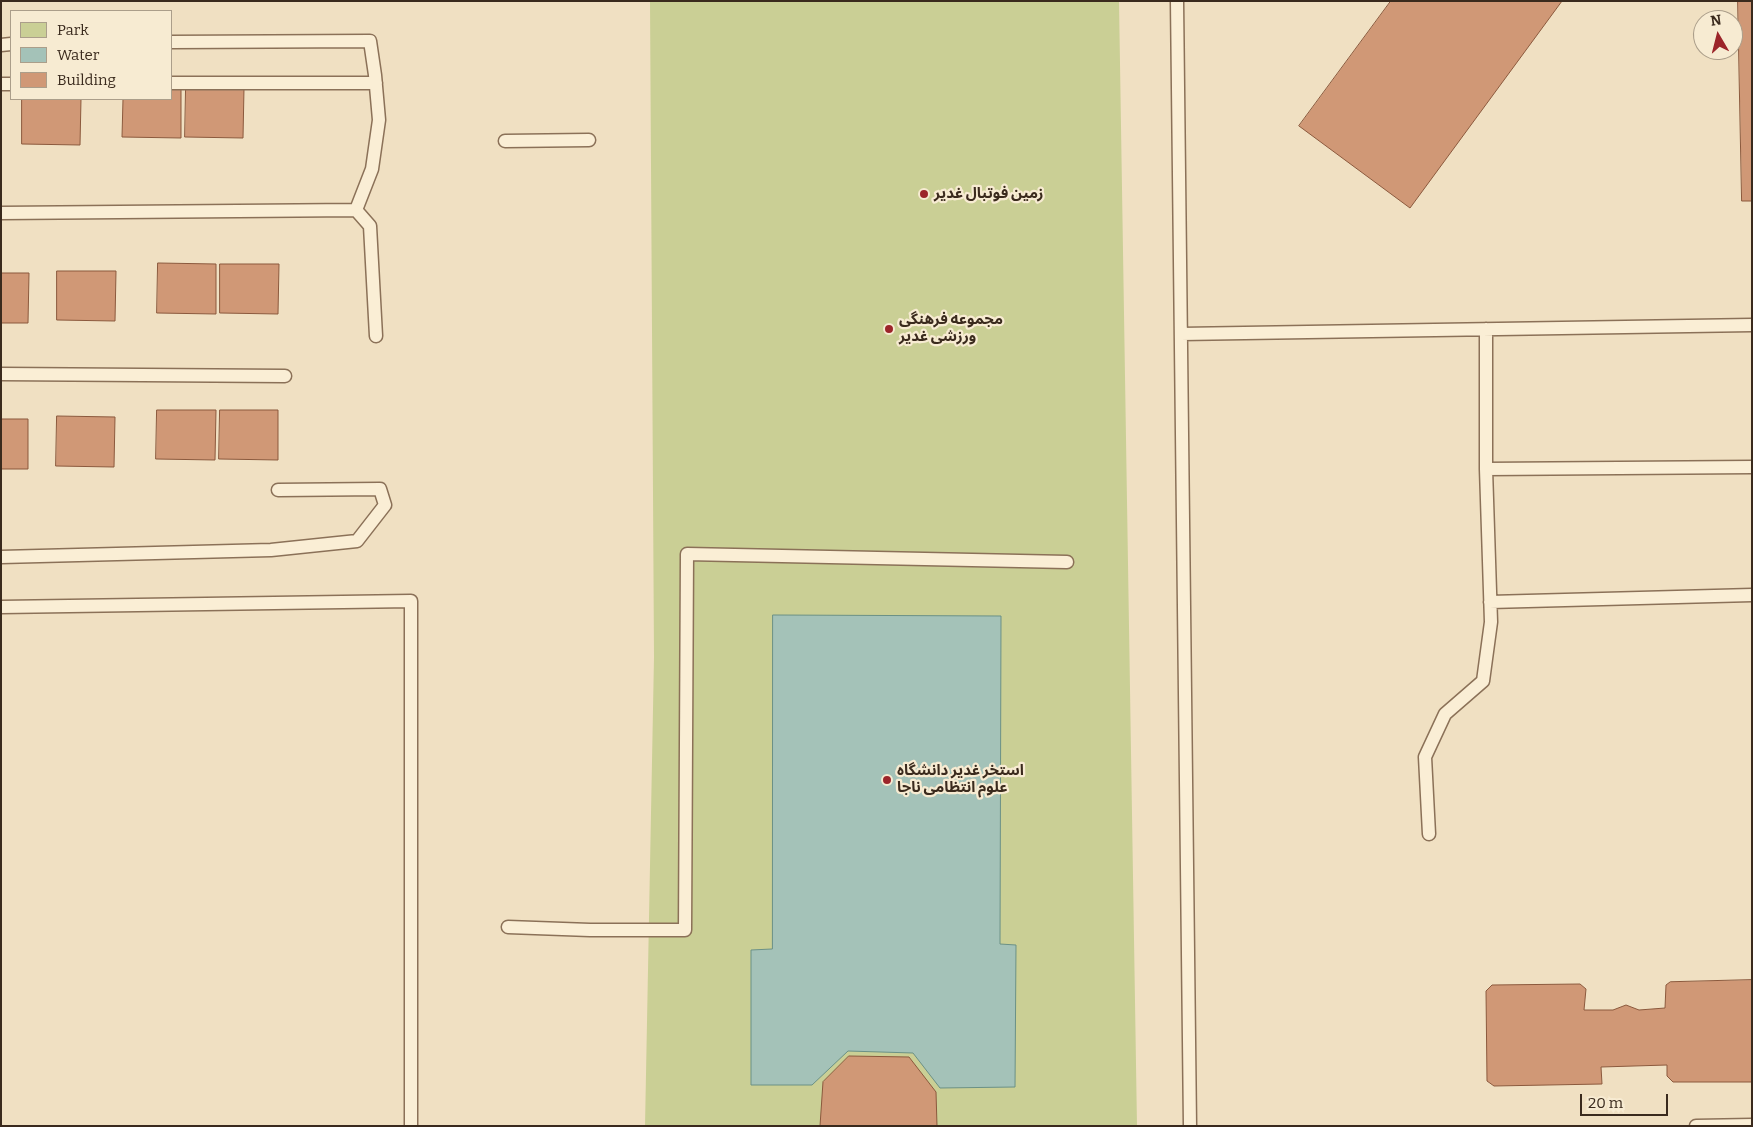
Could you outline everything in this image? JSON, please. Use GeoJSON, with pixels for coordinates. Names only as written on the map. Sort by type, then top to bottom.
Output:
{"type":"FeatureCollection","features":[{"type":"Feature","properties":{"kind":"lane"},"geometry":{"type":"LineString","coordinates":[[1177,1],[1190,1126]]}},
{"type":"Feature","properties":{"kind":"lane"},"geometry":{"type":"LineString","coordinates":[[172,42],[370,41],[379,120],[372,169],[356,210]]}},
{"type":"Feature","properties":{"kind":"lane"},"geometry":{"type":"LineString","coordinates":[[172,83],[376,83]]}},
{"type":"Feature","properties":{"kind":"lane"},"geometry":{"type":"LineString","coordinates":[[505,141],[589,140]]}},
{"type":"Feature","properties":{"kind":"lane"},"geometry":{"type":"LineString","coordinates":[[1,213],[356,210],[370,226],[376,336]]}},
{"type":"Feature","properties":{"kind":"lane"},"geometry":{"type":"LineString","coordinates":[[1181,334],[1752,324]]}},
{"type":"Feature","properties":{"kind":"lane"},"geometry":{"type":"LineString","coordinates":[[1429,834],[1425,757],[1445,714],[1483,681],[1491,622],[1486,469],[1486,329]]}},
{"type":"Feature","properties":{"kind":"lane"},"geometry":{"type":"LineString","coordinates":[[1,374],[285,376]]}},
{"type":"Feature","properties":{"kind":"lane"},"geometry":{"type":"LineString","coordinates":[[1486,469],[1752,467]]}},
{"type":"Feature","properties":{"kind":"lane"},"geometry":{"type":"LineString","coordinates":[[1,557],[271,550],[357,541],[385,505],[380,488],[278,490]]}},
{"type":"Feature","properties":{"kind":"lane"},"geometry":{"type":"LineString","coordinates":[[508,928],[685,930],[688,554],[1067,562]]}},
{"type":"Feature","properties":{"kind":"lane"},"geometry":{"type":"LineString","coordinates":[[1490,602],[1752,595]]}},
{"type":"Feature","properties":{"kind":"lane"},"geometry":{"type":"LineString","coordinates":[[1,607],[411,601],[411,1126]]}},
{"type":"Feature","properties":{"kind":"lane"},"geometry":{"type":"LineString","coordinates":[[1696,1126],[1752,1125]]}},
{"type":"Feature","properties":{"kind":"green space","name":"مجموعه فرهنگی ورزشی غدیر"},"geometry":{"type":"Polygon","coordinates":[[[650,1],[1119,1],[1137,1126],[645,1126],[654,657],[650,1]]]}},
{"type":"Feature","properties":{"kind":"water","name":"استخر غدیر دانشگاه علوم انتظامی ناجا"},"geometry":{"type":"Polygon","coordinates":[[[773,615],[1001,616],[1000,944],[1016,945],[1015,1087],[940,1088],[913,1053],[848,1051],[812,1085],[751,1085],[751,950],[772,949],[773,615]]]}},
{"type":"Feature","properties":{"kind":"building"},"geometry":{"type":"Polygon","coordinates":[[[1391,1],[1562,1],[1410,208],[1299,126],[1391,1]]]}},
{"type":"Feature","properties":{"kind":"building"},"geometry":{"type":"Polygon","coordinates":[[[1738,1],[1752,1],[1752,201],[1742,201],[1739,60],[1743,60],[1743,10],[1738,10],[1738,1]]]}},
{"type":"Feature","properties":{"kind":"building"},"geometry":{"type":"Polygon","coordinates":[[[186,87],[244,88],[243,138],[185,137],[186,87]]]}},
{"type":"Feature","properties":{"kind":"building"},"geometry":{"type":"Polygon","coordinates":[[[172,88],[181,88],[181,138],[122,137],[123,100],[172,100],[172,88]]]}},
{"type":"Feature","properties":{"kind":"building"},"geometry":{"type":"Polygon","coordinates":[[[22,100],[81,100],[80,145],[22,144],[22,100]]]}},
{"type":"Feature","properties":{"kind":"building"},"geometry":{"type":"Polygon","coordinates":[[[158,263],[216,264],[216,314],[157,313],[158,263]]]}},
{"type":"Feature","properties":{"kind":"building"},"geometry":{"type":"Polygon","coordinates":[[[220,264],[279,264],[278,314],[220,313],[220,264]]]}},
{"type":"Feature","properties":{"kind":"building"},"geometry":{"type":"Polygon","coordinates":[[[57,271],[116,271],[115,321],[57,320],[57,271]]]}},
{"type":"Feature","properties":{"kind":"building"},"geometry":{"type":"Polygon","coordinates":[[[1,273],[29,273],[28,323],[1,323],[1,273]]]}},
{"type":"Feature","properties":{"kind":"building"},"geometry":{"type":"Polygon","coordinates":[[[157,410],[216,410],[215,460],[156,459],[157,410]]]}},
{"type":"Feature","properties":{"kind":"building"},"geometry":{"type":"Polygon","coordinates":[[[220,410],[278,410],[278,460],[219,459],[220,410]]]}},
{"type":"Feature","properties":{"kind":"building"},"geometry":{"type":"Polygon","coordinates":[[[57,416],[115,417],[114,467],[56,466],[57,416]]]}},
{"type":"Feature","properties":{"kind":"building"},"geometry":{"type":"Polygon","coordinates":[[[1,419],[28,419],[28,469],[1,469],[1,419]]]}},
{"type":"Feature","properties":{"kind":"building"},"geometry":{"type":"Polygon","coordinates":[[[1752,980],[1752,1082],[1673,1082],[1667,1076],[1667,1065],[1601,1067],[1602,1084],[1494,1086],[1487,1081],[1486,991],[1492,985],[1580,984],[1586,989],[1584,1010],[1613,1010],[1626,1005],[1639,1010],[1665,1008],[1666,985],[1670,982],[1752,980]]]}},
{"type":"Feature","properties":{"kind":"building"},"geometry":{"type":"Polygon","coordinates":[[[849,1056],[909,1057],[936,1092],[937,1126],[820,1126],[823,1082],[849,1056]]]}},
{"type":"Feature","properties":{"kind":"place","name":"زمین فوتبال غدیر"},"geometry":{"type":"Point","coordinates":[924,194]}},
{"type":"Feature","properties":{"kind":"place","name":"مجموعه فرهنگی ورزشی غدیر"},"geometry":{"type":"Point","coordinates":[889,329]}},
{"type":"Feature","properties":{"kind":"place","name":"استخر غدیر دانشگاه علوم انتظامی ناجا"},"geometry":{"type":"Point","coordinates":[887,780]}}]}
